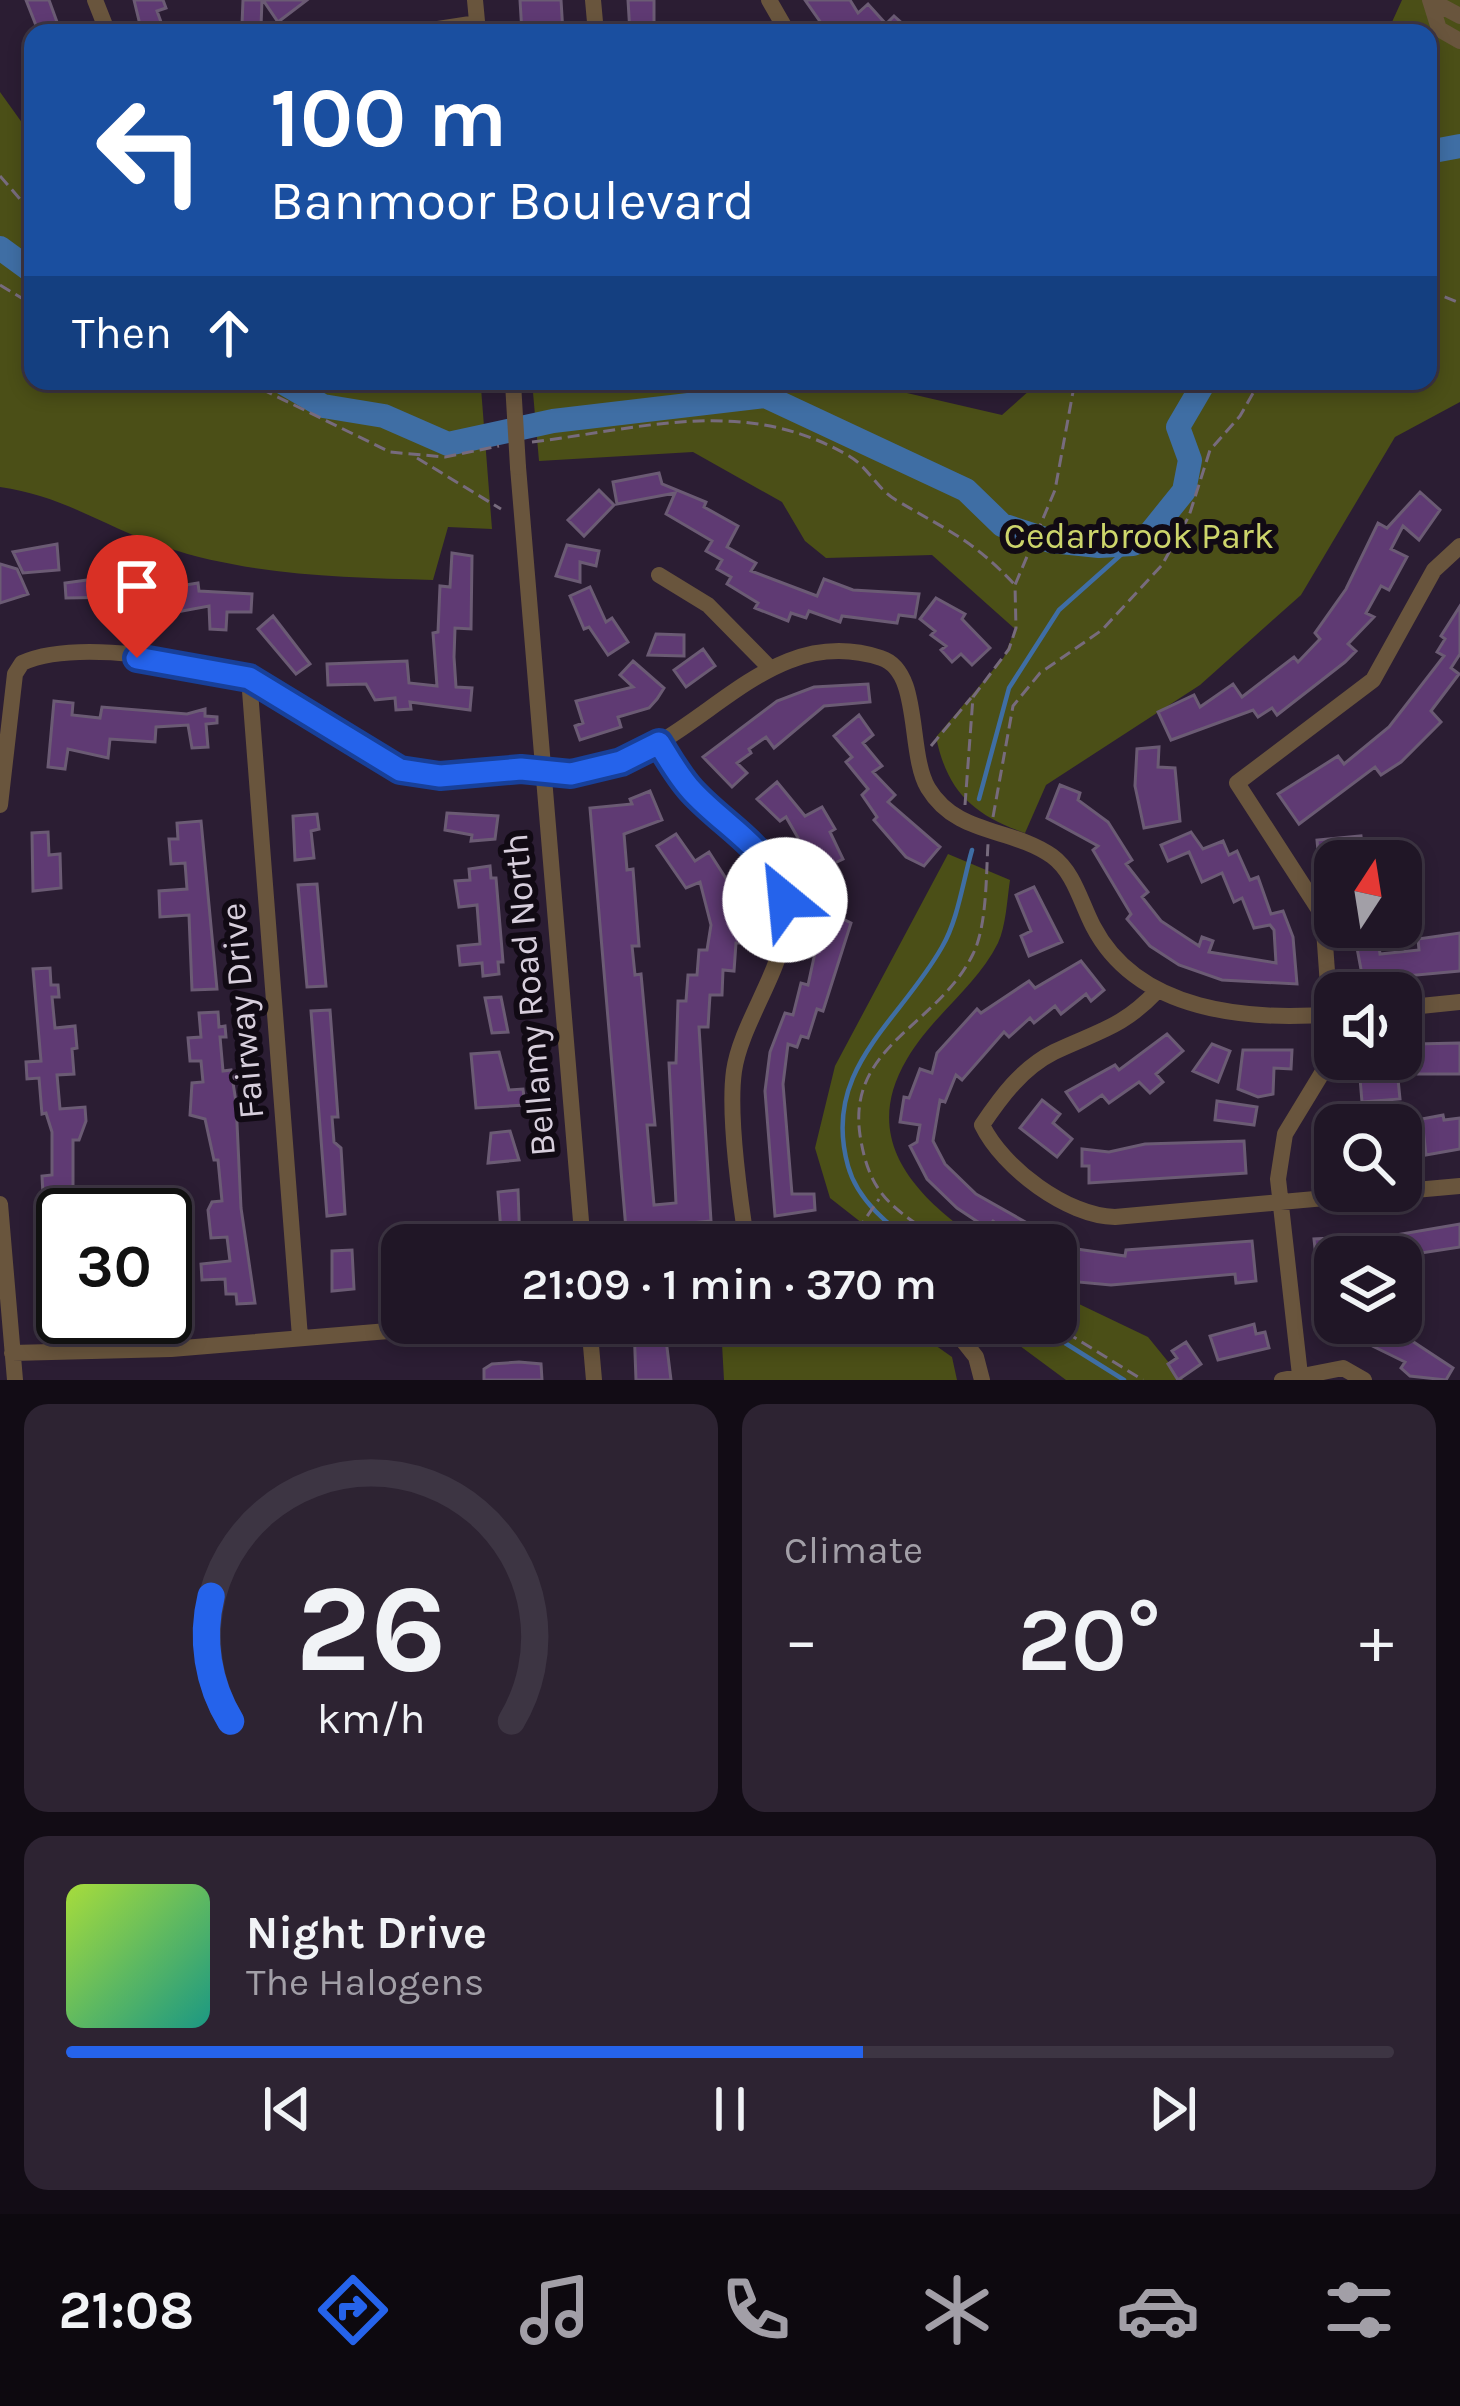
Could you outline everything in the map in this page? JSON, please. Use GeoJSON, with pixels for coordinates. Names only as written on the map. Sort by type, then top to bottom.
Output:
{"type":"FeatureCollection","features":[{"type":"Feature","properties":{"kind":"street"},"geometry":{"type":"LineString","coordinates":[[1460,16],[1430,0],[1439,29],[1460,41]]}},
{"type":"Feature","properties":{"kind":"street","name":"Bellamy Road North"},"geometry":{"type":"LineString","coordinates":[[513,390],[581,1224]]}},
{"type":"Feature","properties":{"kind":"street"},"geometry":{"type":"LineString","coordinates":[[1329,972],[1323,916],[1237,783],[1372,680],[1434,570],[1460,546]]}},
{"type":"Feature","properties":{"kind":"street"},"geometry":{"type":"LineString","coordinates":[[659,575],[708,605],[767,666]]}},
{"type":"Feature","properties":{"kind":"street"},"geometry":{"type":"LineString","coordinates":[[0,805],[13,684],[22,663],[61,653],[99,653],[225,670],[249,678],[400,770],[440,776],[542,770],[571,774],[621,762],[659,743],[767,666],[808,653],[842,650],[889,661],[901,671],[911,700],[916,763],[930,791],[952,816],[989,833],[1034,844],[1058,860],[1106,945],[1157,991],[1208,1009],[1268,1016],[1314,1015]]}},
{"type":"Feature","properties":{"kind":"street","name":"Fairway Drive"},"geometry":{"type":"LineString","coordinates":[[249,678],[300,1337]]}},
{"type":"Feature","properties":{"kind":"street"},"geometry":{"type":"LineString","coordinates":[[659,743],[693,792],[754,844],[777,873],[785,900],[787,926],[745,1027],[734,1074],[745,1224]]}},
{"type":"Feature","properties":{"kind":"street"},"geometry":{"type":"LineString","coordinates":[[1157,991],[1113,1030],[1052,1053],[1026,1070],[982,1125],[990,1141],[1062,1203],[1095,1216],[1460,1186]]}},
{"type":"Feature","properties":{"kind":"street"},"geometry":{"type":"LineString","coordinates":[[1422,1006],[1460,1002]]}},
{"type":"Feature","properties":{"kind":"street"},"geometry":{"type":"LineString","coordinates":[[1317,1080],[1293,1118],[1280,1151],[1291,1377],[1343,1368],[1364,1380]]}},
{"type":"Feature","properties":{"kind":"street"},"geometry":{"type":"LineString","coordinates":[[0,1204],[15,1380]]}},
{"type":"Feature","properties":{"kind":"street"},"geometry":{"type":"LineString","coordinates":[[12,1353],[172,1349],[381,1331]]}},
{"type":"Feature","properties":{"kind":"street"},"geometry":{"type":"LineString","coordinates":[[591,1344],[594,1380]]}},
{"type":"Feature","properties":{"kind":"street"},"geometry":{"type":"LineString","coordinates":[[968,1344],[982,1380]]}},
{"type":"Feature","properties":{"kind":"path"},"geometry":{"type":"LineString","coordinates":[[0,176],[24,204]]}},
{"type":"Feature","properties":{"kind":"path"},"geometry":{"type":"LineString","coordinates":[[263,390],[363,440],[416,457],[501,509]]}},
{"type":"Feature","properties":{"kind":"path"},"geometry":{"type":"LineString","coordinates":[[916,763],[1010,649],[1015,585],[1055,490],[1074,390]]}},
{"type":"Feature","properties":{"kind":"path"},"geometry":{"type":"LineString","coordinates":[[917,1224],[880,1198],[866,1171],[857,1112],[860,1086],[883,1054],[947,992],[975,951],[989,833],[1013,706],[1040,673],[1102,630],[1162,565],[1190,516],[1210,450],[1240,416],[1255,390]]}},
{"type":"Feature","properties":{"kind":"path"},"geometry":{"type":"LineString","coordinates":[[416,457],[668,419],[756,426],[850,456],[891,497],[981,548],[1015,585]]}},
{"type":"Feature","properties":{"kind":"path"},"geometry":{"type":"LineString","coordinates":[[968,823],[963,793],[973,697]]}},
{"type":"Feature","properties":{"kind":"path"},"geometry":{"type":"LineString","coordinates":[[865,1219],[880,1198]]}},
{"type":"Feature","properties":{"kind":"path"},"geometry":{"type":"LineString","coordinates":[[1077,1339],[1143,1380]]}},
{"type":"Feature","properties":{"kind":"green space","name":"Cedarbrook Park"},"geometry":{"type":"Polygon","coordinates":[[[1402,0],[1460,0],[1460,402],[1395,437],[1301,595],[1200,685],[1046,785],[1025,833],[991,818],[965,798],[947,772],[936,737],[1004,657],[1015,629],[932,555],[826,558],[805,541],[782,502],[693,452],[539,461],[533,390],[894,390],[1002,415],[1030,390],[1437,390],[1437,24],[1391,24],[1402,0]]]}},
{"type":"Feature","properties":{"kind":"green space"},"geometry":{"type":"Polygon","coordinates":[[[0,92],[24,125],[24,390],[481,390],[492,529],[448,527],[433,580],[298,573],[198,557],[45,497],[0,487],[0,92]]]}},
{"type":"Feature","properties":{"kind":"green space"},"geometry":{"type":"Polygon","coordinates":[[[948,854],[1010,880],[998,943],[978,974],[928,1029],[893,1089],[889,1117],[903,1167],[957,1224],[863,1224],[830,1198],[815,1148],[835,1066],[948,854]]]}},
{"type":"Feature","properties":{"kind":"green space"},"geometry":{"type":"Polygon","coordinates":[[[1077,1303],[1148,1337],[1183,1380],[1066,1380],[1017,1344],[1077,1344],[1077,1303]]]}},
{"type":"Feature","properties":{"kind":"green space"},"geometry":{"type":"Polygon","coordinates":[[[722,1344],[934,1344],[952,1357],[957,1380],[724,1380],[722,1344]]]}},
{"type":"Feature","properties":{"kind":"building"},"geometry":{"type":"Polygon","coordinates":[[[26,0],[49,0],[58,24],[35,24],[26,0]]]}},
{"type":"Feature","properties":{"kind":"building"},"geometry":{"type":"Polygon","coordinates":[[[134,0],[163,0],[166,8],[157,11],[162,24],[140,24],[134,0]]]}},
{"type":"Feature","properties":{"kind":"building"},"geometry":{"type":"Polygon","coordinates":[[[243,0],[262,0],[261,24],[242,24],[243,0]]]}},
{"type":"Feature","properties":{"kind":"building"},"geometry":{"type":"Polygon","coordinates":[[[263,0],[307,0],[278,22],[263,0]]]}},
{"type":"Feature","properties":{"kind":"building"},"geometry":{"type":"Polygon","coordinates":[[[520,0],[561,0],[562,24],[521,24],[520,0]]]}},
{"type":"Feature","properties":{"kind":"building"},"geometry":{"type":"Polygon","coordinates":[[[628,0],[654,0],[654,24],[629,24],[628,0]]]}},
{"type":"Feature","properties":{"kind":"building"},"geometry":{"type":"Polygon","coordinates":[[[805,0],[850,0],[858,13],[868,4],[886,24],[836,23],[822,24],[805,0]]]}},
{"type":"Feature","properties":{"kind":"building"},"geometry":{"type":"Polygon","coordinates":[[[659,473],[662,484],[706,502],[704,507],[738,526],[727,547],[756,563],[751,571],[817,596],[824,579],[853,590],[919,594],[915,617],[899,615],[897,623],[842,616],[840,622],[809,611],[806,618],[791,613],[788,621],[755,608],[758,603],[727,584],[731,577],[717,569],[722,560],[706,551],[712,541],[666,514],[675,493],[617,504],[613,482],[659,473]]]}},
{"type":"Feature","properties":{"kind":"building"},"geometry":{"type":"Polygon","coordinates":[[[599,490],[614,505],[584,536],[568,520],[599,490]]]}},
{"type":"Feature","properties":{"kind":"building"},"geometry":{"type":"Polygon","coordinates":[[[1420,492],[1440,510],[1419,540],[1403,526],[1391,549],[1407,557],[1389,590],[1381,586],[1366,613],[1374,617],[1348,644],[1356,651],[1345,662],[1277,715],[1272,708],[1258,717],[1253,710],[1171,740],[1158,712],[1194,695],[1200,707],[1233,684],[1242,697],[1294,657],[1298,662],[1320,639],[1315,633],[1346,589],[1378,523],[1387,528],[1420,492]]]}},
{"type":"Feature","properties":{"kind":"building"},"geometry":{"type":"Polygon","coordinates":[[[57,544],[59,570],[23,573],[13,552],[57,544]]]}},
{"type":"Feature","properties":{"kind":"building"},"geometry":{"type":"Polygon","coordinates":[[[567,545],[599,551],[596,566],[580,562],[580,582],[556,576],[567,545]]]}},
{"type":"Feature","properties":{"kind":"building"},"geometry":{"type":"Polygon","coordinates":[[[452,553],[472,556],[471,629],[455,628],[454,657],[456,687],[472,688],[470,710],[410,702],[411,709],[396,710],[395,698],[375,700],[366,684],[328,685],[327,664],[407,661],[409,683],[437,686],[433,633],[438,632],[440,586],[450,587],[452,553]]]}},
{"type":"Feature","properties":{"kind":"building"},"geometry":{"type":"Polygon","coordinates":[[[0,564],[17,569],[28,594],[0,603],[0,564]]]}},
{"type":"Feature","properties":{"kind":"building"},"geometry":{"type":"Polygon","coordinates":[[[109,577],[110,584],[151,582],[153,606],[134,607],[134,600],[121,597],[66,598],[65,583],[109,577]]]}},
{"type":"Feature","properties":{"kind":"building"},"geometry":{"type":"Polygon","coordinates":[[[198,583],[199,591],[252,594],[251,612],[227,612],[226,630],[210,629],[209,606],[166,614],[163,597],[174,597],[173,587],[198,583]]]}},
{"type":"Feature","properties":{"kind":"building"},"geometry":{"type":"Polygon","coordinates":[[[590,587],[606,622],[612,618],[628,642],[608,655],[589,627],[584,629],[570,596],[590,587]]]}},
{"type":"Feature","properties":{"kind":"building"},"geometry":{"type":"Polygon","coordinates":[[[936,598],[965,614],[962,619],[990,648],[972,665],[961,654],[952,662],[941,650],[946,646],[931,635],[935,631],[920,619],[936,598]]]}},
{"type":"Feature","properties":{"kind":"building"},"geometry":{"type":"Polygon","coordinates":[[[1460,606],[1460,654],[1451,668],[1459,674],[1431,711],[1441,722],[1401,762],[1381,775],[1375,767],[1299,824],[1278,794],[1338,756],[1344,764],[1389,727],[1444,656],[1437,652],[1445,639],[1441,636],[1460,606]]]}},
{"type":"Feature","properties":{"kind":"building"},"geometry":{"type":"Polygon","coordinates":[[[273,616],[310,664],[296,674],[258,629],[273,616]]]}},
{"type":"Feature","properties":{"kind":"building"},"geometry":{"type":"Polygon","coordinates":[[[656,634],[684,635],[684,656],[648,655],[656,634]]]}},
{"type":"Feature","properties":{"kind":"building"},"geometry":{"type":"Polygon","coordinates":[[[703,649],[715,666],[686,687],[674,670],[703,649]]]}},
{"type":"Feature","properties":{"kind":"building"},"geometry":{"type":"Polygon","coordinates":[[[633,661],[664,688],[657,699],[649,708],[618,717],[621,727],[580,740],[575,726],[583,723],[576,701],[633,687],[620,675],[633,661]]]}},
{"type":"Feature","properties":{"kind":"building"},"geometry":{"type":"Polygon","coordinates":[[[868,684],[870,702],[824,706],[774,748],[766,737],[749,749],[751,753],[737,763],[747,773],[732,787],[703,757],[777,701],[814,687],[868,684]]]}},
{"type":"Feature","properties":{"kind":"building"},"geometry":{"type":"Polygon","coordinates":[[[54,701],[73,703],[72,715],[100,718],[102,707],[187,714],[205,709],[205,716],[217,717],[217,723],[206,724],[208,747],[192,748],[188,725],[156,727],[155,742],[110,739],[108,758],[68,749],[65,769],[48,767],[54,701]]]}},
{"type":"Feature","properties":{"kind":"building"},"geometry":{"type":"Polygon","coordinates":[[[859,715],[873,735],[863,743],[882,766],[873,772],[895,795],[888,802],[940,847],[924,866],[906,857],[874,820],[877,817],[862,795],[868,789],[846,762],[852,757],[834,736],[859,715]]]}},
{"type":"Feature","properties":{"kind":"building"},"geometry":{"type":"Polygon","coordinates":[[[1159,747],[1158,767],[1175,768],[1180,821],[1144,828],[1135,786],[1137,749],[1159,747]]]}},
{"type":"Feature","properties":{"kind":"building"},"geometry":{"type":"Polygon","coordinates":[[[777,782],[805,816],[822,807],[835,829],[830,832],[843,859],[835,863],[843,919],[851,923],[823,1011],[817,1009],[808,1038],[801,1036],[797,1047],[788,1044],[783,1084],[792,1194],[814,1194],[815,1210],[775,1216],[765,1091],[770,1052],[785,1013],[793,1015],[801,983],[808,985],[822,920],[815,884],[799,853],[805,850],[786,817],[780,821],[757,799],[777,782]]]}},
{"type":"Feature","properties":{"kind":"building"},"geometry":{"type":"Polygon","coordinates":[[[1060,785],[1080,793],[1078,800],[1108,822],[1132,860],[1126,864],[1148,892],[1142,897],[1161,921],[1199,946],[1202,937],[1213,941],[1209,952],[1276,963],[1274,930],[1270,925],[1254,928],[1242,898],[1234,902],[1222,873],[1202,882],[1189,852],[1168,861],[1161,845],[1191,832],[1203,849],[1223,841],[1229,855],[1237,851],[1250,880],[1258,877],[1271,914],[1283,911],[1293,937],[1297,984],[1222,980],[1179,965],[1150,946],[1127,919],[1131,914],[1093,850],[1098,846],[1047,818],[1060,785]]]}},
{"type":"Feature","properties":{"kind":"building"},"geometry":{"type":"Polygon","coordinates":[[[650,791],[662,820],[624,834],[627,870],[633,869],[639,946],[632,946],[635,975],[641,974],[655,1125],[647,1125],[654,1205],[676,1203],[669,1063],[676,1063],[678,1001],[686,1001],[688,975],[697,975],[699,950],[707,950],[711,925],[700,882],[686,888],[657,846],[676,834],[695,861],[709,852],[727,880],[737,877],[746,943],[736,943],[734,971],[723,970],[722,995],[710,995],[708,1027],[699,1027],[711,1221],[626,1224],[590,808],[632,804],[630,799],[650,791]]]}},
{"type":"Feature","properties":{"kind":"building"},"geometry":{"type":"Polygon","coordinates":[[[447,813],[498,816],[495,839],[471,841],[472,835],[445,830],[447,813]]]}},
{"type":"Feature","properties":{"kind":"building"},"geometry":{"type":"Polygon","coordinates":[[[317,814],[319,829],[311,831],[314,858],[295,860],[293,816],[317,814]]]}},
{"type":"Feature","properties":{"kind":"building"},"geometry":{"type":"Polygon","coordinates":[[[201,821],[217,989],[192,990],[189,915],[160,917],[159,891],[187,889],[185,863],[171,864],[169,839],[178,839],[177,823],[201,821]]]}},
{"type":"Feature","properties":{"kind":"building"},"geometry":{"type":"Polygon","coordinates":[[[48,832],[49,855],[60,854],[61,888],[33,891],[32,833],[48,832]]]}},
{"type":"Feature","properties":{"kind":"building"},"geometry":{"type":"Polygon","coordinates":[[[490,866],[491,878],[496,878],[503,962],[498,962],[499,974],[483,976],[482,963],[460,965],[458,946],[480,944],[477,905],[459,907],[455,881],[470,880],[469,869],[490,866]]]}},
{"type":"Feature","properties":{"kind":"building"},"geometry":{"type":"Polygon","coordinates":[[[317,884],[326,986],[307,987],[298,885],[317,884]]]}},
{"type":"Feature","properties":{"kind":"building"},"geometry":{"type":"Polygon","coordinates":[[[1034,887],[1062,942],[1029,956],[1021,936],[1031,931],[1016,895],[1034,887]]]}},
{"type":"Feature","properties":{"kind":"building"},"geometry":{"type":"Polygon","coordinates":[[[1460,933],[1460,971],[1362,972],[1357,948],[1379,948],[1380,954],[1419,950],[1422,938],[1460,933]]]}},
{"type":"Feature","properties":{"kind":"building"},"geometry":{"type":"Polygon","coordinates":[[[1081,961],[1104,990],[1091,1001],[1086,994],[1061,1014],[1055,1006],[1034,1023],[1030,1018],[1009,1037],[1004,1032],[962,1080],[956,1075],[945,1102],[940,1100],[933,1141],[945,1164],[976,1194],[1029,1224],[981,1224],[927,1179],[910,1146],[917,1142],[920,1125],[900,1122],[904,1097],[909,1098],[920,1069],[932,1073],[937,1053],[977,1009],[981,1013],[1029,981],[1035,988],[1081,961]]]}},
{"type":"Feature","properties":{"kind":"building"},"geometry":{"type":"Polygon","coordinates":[[[50,968],[51,985],[58,985],[59,997],[52,997],[55,1028],[75,1026],[74,1074],[57,1075],[60,1109],[85,1107],[86,1121],[79,1140],[73,1140],[73,1188],[43,1188],[42,1176],[52,1175],[52,1132],[46,1113],[42,1114],[39,1078],[27,1079],[26,1062],[41,1061],[33,969],[50,968]]]}},
{"type":"Feature","properties":{"kind":"building"},"geometry":{"type":"Polygon","coordinates":[[[501,997],[508,1032],[492,1033],[485,998],[501,997]]]}},
{"type":"Feature","properties":{"kind":"building"},"geometry":{"type":"Polygon","coordinates":[[[330,1010],[338,1117],[332,1117],[334,1142],[341,1148],[345,1214],[327,1216],[311,1011],[330,1010]]]}},
{"type":"Feature","properties":{"kind":"building"},"geometry":{"type":"Polygon","coordinates":[[[218,1012],[219,1027],[225,1026],[226,1037],[220,1037],[223,1071],[231,1070],[236,1102],[241,1208],[255,1303],[237,1304],[236,1294],[226,1294],[225,1279],[202,1280],[201,1264],[230,1261],[227,1237],[211,1238],[208,1210],[212,1202],[222,1201],[218,1160],[214,1160],[205,1119],[190,1115],[192,1083],[203,1082],[201,1061],[190,1061],[188,1038],[201,1037],[199,1013],[218,1012]]]}},
{"type":"Feature","properties":{"kind":"building"},"geometry":{"type":"Polygon","coordinates":[[[1167,1034],[1183,1051],[1156,1074],[1163,1082],[1150,1093],[1139,1082],[1109,1103],[1102,1095],[1079,1111],[1066,1092],[1115,1065],[1119,1070],[1167,1034]]]}},
{"type":"Feature","properties":{"kind":"building"},"geometry":{"type":"Polygon","coordinates":[[[1460,1043],[1460,1074],[1422,1074],[1422,1044],[1460,1043]]]}},
{"type":"Feature","properties":{"kind":"building"},"geometry":{"type":"Polygon","coordinates":[[[1212,1044],[1230,1051],[1218,1082],[1193,1071],[1212,1044]]]}},
{"type":"Feature","properties":{"kind":"building"},"geometry":{"type":"Polygon","coordinates":[[[1243,1050],[1292,1050],[1291,1069],[1274,1068],[1273,1094],[1258,1097],[1238,1089],[1243,1050]]]}},
{"type":"Feature","properties":{"kind":"building"},"geometry":{"type":"Polygon","coordinates":[[[499,1052],[509,1090],[523,1089],[525,1105],[476,1108],[471,1054],[499,1052]]]}},
{"type":"Feature","properties":{"kind":"building"},"geometry":{"type":"Polygon","coordinates":[[[1360,1080],[1398,1080],[1400,1099],[1362,1102],[1360,1080]]]}},
{"type":"Feature","properties":{"kind":"building"},"geometry":{"type":"Polygon","coordinates":[[[1042,1100],[1060,1114],[1053,1123],[1072,1139],[1057,1157],[1020,1128],[1042,1100]]]}},
{"type":"Feature","properties":{"kind":"building"},"geometry":{"type":"Polygon","coordinates":[[[1217,1101],[1257,1107],[1254,1125],[1215,1120],[1217,1101]]]}},
{"type":"Feature","properties":{"kind":"building"},"geometry":{"type":"Polygon","coordinates":[[[1460,1118],[1460,1149],[1426,1155],[1422,1119],[1460,1118]]]}},
{"type":"Feature","properties":{"kind":"building"},"geometry":{"type":"Polygon","coordinates":[[[510,1131],[519,1160],[488,1163],[491,1133],[510,1131]]]}},
{"type":"Feature","properties":{"kind":"building"},"geometry":{"type":"Polygon","coordinates":[[[1244,1141],[1246,1173],[1089,1183],[1089,1166],[1082,1166],[1082,1149],[1109,1152],[1145,1144],[1244,1141]]]}},
{"type":"Feature","properties":{"kind":"building"},"geometry":{"type":"Polygon","coordinates":[[[518,1190],[519,1224],[500,1224],[498,1192],[518,1190]]]}},
{"type":"Feature","properties":{"kind":"building"},"geometry":{"type":"Polygon","coordinates":[[[1460,1224],[1460,1247],[1422,1253],[1422,1236],[1376,1236],[1460,1224]]]}},
{"type":"Feature","properties":{"kind":"building"},"geometry":{"type":"Polygon","coordinates":[[[1252,1241],[1256,1281],[1236,1283],[1235,1274],[1111,1285],[1077,1282],[1077,1249],[1125,1256],[1126,1250],[1252,1241]]]}},
{"type":"Feature","properties":{"kind":"building"},"geometry":{"type":"Polygon","coordinates":[[[352,1250],[354,1289],[332,1291],[332,1251],[352,1250]]]}},
{"type":"Feature","properties":{"kind":"building"},"geometry":{"type":"Polygon","coordinates":[[[1254,1324],[1256,1334],[1265,1332],[1269,1348],[1218,1360],[1210,1336],[1254,1324]]]}},
{"type":"Feature","properties":{"kind":"building"},"geometry":{"type":"Polygon","coordinates":[[[1186,1342],[1201,1364],[1178,1380],[1168,1364],[1177,1358],[1172,1351],[1186,1342]]]}},
{"type":"Feature","properties":{"kind":"building"},"geometry":{"type":"Polygon","coordinates":[[[635,1344],[667,1344],[671,1380],[636,1380],[635,1344]]]}},
{"type":"Feature","properties":{"kind":"building"},"geometry":{"type":"Polygon","coordinates":[[[1368,1344],[1417,1344],[1453,1368],[1446,1380],[1410,1376],[1401,1368],[1405,1362],[1368,1344]]]}},
{"type":"Feature","properties":{"kind":"building"},"geometry":{"type":"Polygon","coordinates":[[[492,1364],[541,1364],[542,1380],[484,1380],[484,1369],[492,1364]]]}},
{"type":"Feature","properties":{"kind":"waterway"},"geometry":{"type":"LineString","coordinates":[[1437,150],[1460,146]]}},
{"type":"Feature","properties":{"kind":"waterway"},"geometry":{"type":"LineString","coordinates":[[0,248],[24,265]]}},
{"type":"Feature","properties":{"kind":"waterway"},"geometry":{"type":"LineString","coordinates":[[295,390],[323,406],[384,416],[448,444],[553,421],[765,396],[966,490],[1002,525],[1051,541],[1099,546],[1133,544],[1147,537],[1184,491],[1190,460],[1178,427],[1200,390]]}},
{"type":"Feature","properties":{"kind":"waterway"},"geometry":{"type":"LineString","coordinates":[[979,799],[1009,688],[1059,610],[1133,544]]}},
{"type":"Feature","properties":{"kind":"waterway"},"geometry":{"type":"LineString","coordinates":[[890,1224],[852,1178],[843,1132],[845,1102],[869,1049],[948,936],[972,850]]}},
{"type":"Feature","properties":{"kind":"waterway"},"geometry":{"type":"LineString","coordinates":[[1067,1344],[1124,1380]]}},
{"type":"Feature","properties":{"kind":"route"},"geometry":{"type":"LineString","coordinates":[[137,658],[225,670],[249,678],[400,770],[440,776],[521,769],[571,774],[621,762],[659,743],[693,792],[754,844],[777,873],[785,900]]}}]}
